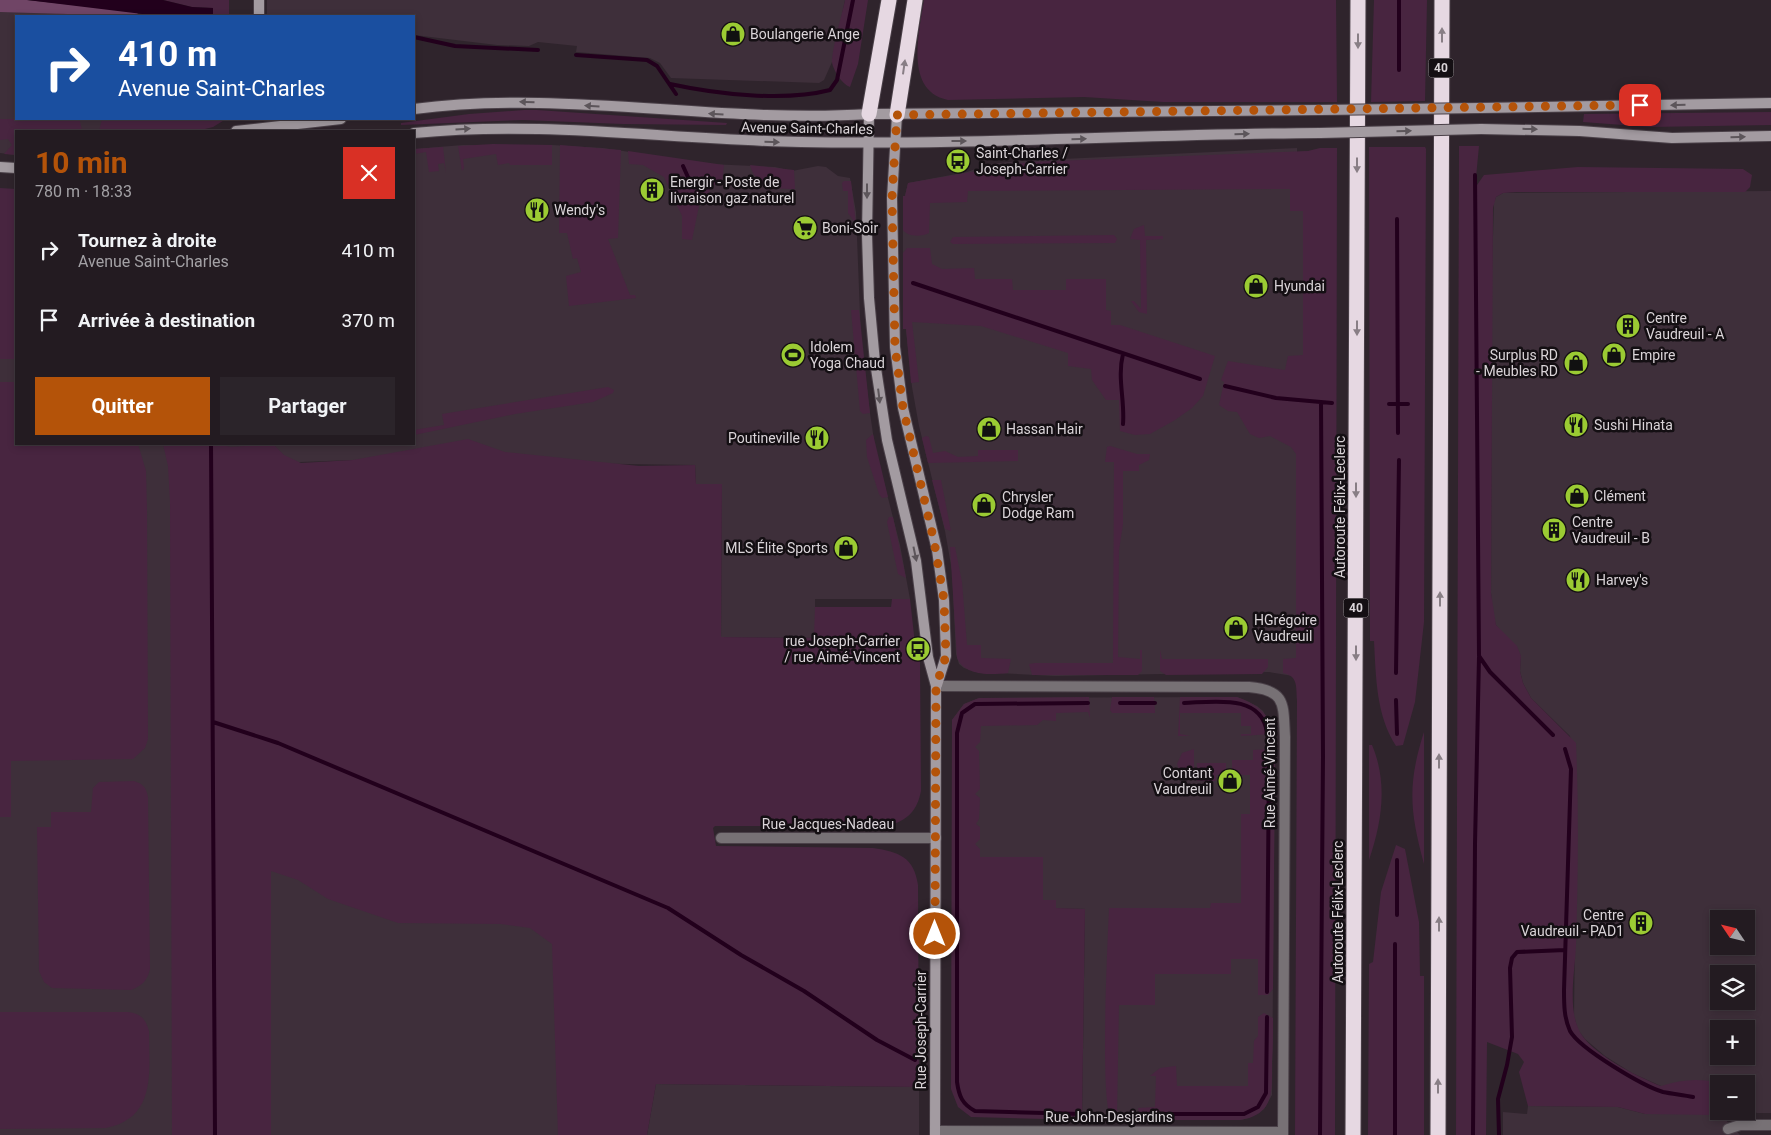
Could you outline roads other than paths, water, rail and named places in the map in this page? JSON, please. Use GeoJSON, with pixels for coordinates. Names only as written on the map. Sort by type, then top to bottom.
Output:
{"type":"FeatureCollection","features":[{"type":"Feature","properties":{"kind":"highway"},"geometry":{"type":"LineString","coordinates":[[870,114],[889,0]]}},
{"type":"Feature","properties":{"kind":"highway"},"geometry":{"type":"LineString","coordinates":[[897,115],[915,0]]}},
{"type":"Feature","properties":{"kind":"highway","name":"Autoroute Félix-Leclerc"},"geometry":{"type":"LineString","coordinates":[[1353,1135],[1358,0]]}},
{"type":"Feature","properties":{"kind":"highway","name":"40"},"geometry":{"type":"LineString","coordinates":[[1438,1135],[1442,0]]}},
{"type":"Feature","properties":{"kind":"street"},"geometry":{"type":"LineString","coordinates":[[259,0],[259,15]]}},
{"type":"Feature","properties":{"kind":"street","name":"Avenue Saint-Charles"},"geometry":{"type":"LineString","coordinates":[[415,109],[463,104],[515,102],[761,116],[1771,103]]}},
{"type":"Feature","properties":{"kind":"street","name":"Rue Joseph-Carrier"},"geometry":{"type":"LineString","coordinates":[[870,114],[868,143],[868,259],[875,362],[887,440],[916,561],[928,657],[936,686],[935,1133]]}},
{"type":"Feature","properties":{"kind":"street","name":"Rue Joseph-Carrier"},"geometry":{"type":"LineString","coordinates":[[897,115],[892,233],[895,347],[903,408],[934,541],[944,600],[946,656],[936,686]]}},
{"type":"Feature","properties":{"kind":"street"},"geometry":{"type":"LineString","coordinates":[[241,130],[262,126],[330,120]]}},
{"type":"Feature","properties":{"kind":"street","name":"Avenue Saint-Charles"},"geometry":{"type":"LineString","coordinates":[[415,133],[470,128],[546,128],[737,141],[868,143],[1481,129],[1580,131],[1672,138],[1771,136]]}},
{"type":"Feature","properties":{"kind":"street"},"geometry":{"type":"LineString","coordinates":[[0,167],[15,168]]}},
{"type":"Feature","properties":{"kind":"street","name":"Rue Aimé-Vincent"},"geometry":{"type":"LineString","coordinates":[[936,686],[1250,687],[1270,690],[1279,698],[1284,711],[1285,736],[1283,1133]]}},
{"type":"Feature","properties":{"kind":"street","name":"Rue Jacques-Nadeau"},"geometry":{"type":"LineString","coordinates":[[721,838],[936,838]]}},
{"type":"Feature","properties":{"kind":"street"},"geometry":{"type":"LineString","coordinates":[[1728,1129],[1740,1125],[1771,1125]]}},
{"type":"Feature","properties":{"kind":"street","name":"Rue John-Desjardins"},"geometry":{"type":"LineString","coordinates":[[935,1133],[1283,1133]]}},
{"type":"Feature","properties":{"kind":"waterway"},"geometry":{"type":"LineString","coordinates":[[670,84],[708,91],[771,96],[812,94],[830,90],[837,80],[853,0]]}},
{"type":"Feature","properties":{"kind":"waterway"},"geometry":{"type":"LineString","coordinates":[[1399,0],[1399,70]]}},
{"type":"Feature","properties":{"kind":"waterway"},"geometry":{"type":"LineString","coordinates":[[415,37],[455,46],[538,50]]}},
{"type":"Feature","properties":{"kind":"waterway"},"geometry":{"type":"LineString","coordinates":[[576,55],[647,60],[657,66],[676,94]]}},
{"type":"Feature","properties":{"kind":"waterway"},"geometry":{"type":"LineString","coordinates":[[683,166],[692,186]]}},
{"type":"Feature","properties":{"kind":"waterway"},"geometry":{"type":"LineString","coordinates":[[1475,175],[1479,656],[1490,672],[1553,735]]}},
{"type":"Feature","properties":{"kind":"waterway"},"geometry":{"type":"LineString","coordinates":[[1397,219],[1398,433]]}},
{"type":"Feature","properties":{"kind":"waterway"},"geometry":{"type":"LineString","coordinates":[[913,283],[1200,379]]}},
{"type":"Feature","properties":{"kind":"waterway"},"geometry":{"type":"LineString","coordinates":[[1123,354],[1121,380],[1123,424]]}},
{"type":"Feature","properties":{"kind":"waterway"},"geometry":{"type":"LineString","coordinates":[[1225,386],[1276,398],[1332,403]]}},
{"type":"Feature","properties":{"kind":"waterway"},"geometry":{"type":"LineString","coordinates":[[1320,1135],[1323,756],[1321,402]]}},
{"type":"Feature","properties":{"kind":"waterway"},"geometry":{"type":"LineString","coordinates":[[1389,404],[1408,404]]}},
{"type":"Feature","properties":{"kind":"waterway"},"geometry":{"type":"LineString","coordinates":[[211,445],[215,1135]]}},
{"type":"Feature","properties":{"kind":"waterway"},"geometry":{"type":"LineString","coordinates":[[1396,673],[1399,460]]}},
{"type":"Feature","properties":{"kind":"waterway"},"geometry":{"type":"LineString","coordinates":[[1473,1135],[1475,844],[1479,657]]}},
{"type":"Feature","properties":{"kind":"waterway"},"geometry":{"type":"LineString","coordinates":[[1396,700],[1397,734]]}},
{"type":"Feature","properties":{"kind":"waterway"},"geometry":{"type":"LineString","coordinates":[[1184,703],[1222,702],[1246,706],[1256,711],[1263,720],[1267,733]]}},
{"type":"Feature","properties":{"kind":"waterway"},"geometry":{"type":"LineString","coordinates":[[1082,1114],[975,1111],[964,1102],[960,1095],[957,1082],[957,733],[962,713],[975,704],[1088,703]]}},
{"type":"Feature","properties":{"kind":"waterway"},"geometry":{"type":"LineString","coordinates":[[1120,703],[1155,703]]}},
{"type":"Feature","properties":{"kind":"waterway"},"geometry":{"type":"LineString","coordinates":[[213,722],[278,743],[668,908],[741,955],[804,991],[877,1040],[915,1060]]}},
{"type":"Feature","properties":{"kind":"waterway"},"geometry":{"type":"LineString","coordinates":[[1565,749],[1571,769],[1564,990],[1568,1026],[1576,1039],[1627,1075],[1663,1092],[1693,1097]]}},
{"type":"Feature","properties":{"kind":"waterway"},"geometry":{"type":"LineString","coordinates":[[1267,992],[1269,759]]}},
{"type":"Feature","properties":{"kind":"waterway"},"geometry":{"type":"LineString","coordinates":[[1397,860],[1397,915]]}},
{"type":"Feature","properties":{"kind":"waterway"},"geometry":{"type":"LineString","coordinates":[[1395,944],[1395,1135]]}},
{"type":"Feature","properties":{"kind":"waterway"},"geometry":{"type":"LineString","coordinates":[[1499,1135],[1498,1099],[1512,1037],[1510,968],[1512,958],[1517,952],[1565,950]]}},
{"type":"Feature","properties":{"kind":"waterway"},"geometry":{"type":"LineString","coordinates":[[1143,1114],[1244,1114],[1258,1107],[1266,1093],[1267,1017]]}},
{"type":"Feature","properties":{"kind":"place","name":"Boulangerie Ange"},"geometry":{"type":"Point","coordinates":[733,34]}},
{"type":"Feature","properties":{"kind":"place","name":"Saint-Charles / Joseph-Carrier"},"geometry":{"type":"Point","coordinates":[958,161]}},
{"type":"Feature","properties":{"kind":"place","name":"Energir - Poste de livraison gaz naturel"},"geometry":{"type":"Point","coordinates":[652,190]}},
{"type":"Feature","properties":{"kind":"place","name":"Wendy's"},"geometry":{"type":"Point","coordinates":[537,210]}},
{"type":"Feature","properties":{"kind":"place","name":"Boni-Soir"},"geometry":{"type":"Point","coordinates":[805,228]}},
{"type":"Feature","properties":{"kind":"place","name":"Hyundai"},"geometry":{"type":"Point","coordinates":[1256,286]}},
{"type":"Feature","properties":{"kind":"place","name":"Centre Vaudreuil - A"},"geometry":{"type":"Point","coordinates":[1628,326]}},
{"type":"Feature","properties":{"kind":"place","name":"Idolem Yoga Chaud"},"geometry":{"type":"Point","coordinates":[793,355]}},
{"type":"Feature","properties":{"kind":"place","name":"Empire"},"geometry":{"type":"Point","coordinates":[1614,355]}},
{"type":"Feature","properties":{"kind":"place","name":"Surplus RD - Meubles RD"},"geometry":{"type":"Point","coordinates":[1576,363]}},
{"type":"Feature","properties":{"kind":"place","name":"Sushi Hinata"},"geometry":{"type":"Point","coordinates":[1576,425]}},
{"type":"Feature","properties":{"kind":"place","name":"Hassan Hair"},"geometry":{"type":"Point","coordinates":[989,429]}},
{"type":"Feature","properties":{"kind":"place","name":"Poutineville"},"geometry":{"type":"Point","coordinates":[817,438]}},
{"type":"Feature","properties":{"kind":"place","name":"Clément"},"geometry":{"type":"Point","coordinates":[1577,496]}},
{"type":"Feature","properties":{"kind":"place","name":"Chrysler Dodge Ram"},"geometry":{"type":"Point","coordinates":[984,505]}},
{"type":"Feature","properties":{"kind":"place","name":"Centre Vaudreuil - B"},"geometry":{"type":"Point","coordinates":[1554,530]}},
{"type":"Feature","properties":{"kind":"place","name":"MLS Élite Sports"},"geometry":{"type":"Point","coordinates":[846,548]}},
{"type":"Feature","properties":{"kind":"place","name":"Harvey's"},"geometry":{"type":"Point","coordinates":[1578,580]}},
{"type":"Feature","properties":{"kind":"place","name":"HGrégoire Vaudreuil"},"geometry":{"type":"Point","coordinates":[1236,628]}},
{"type":"Feature","properties":{"kind":"place","name":"rue Joseph-Carrier / rue Aimé-Vincent"},"geometry":{"type":"Point","coordinates":[918,649]}},
{"type":"Feature","properties":{"kind":"place","name":"Contant Vaudreuil"},"geometry":{"type":"Point","coordinates":[1230,781]}},
{"type":"Feature","properties":{"kind":"place","name":"Centre Vaudreuil - PAD1"},"geometry":{"type":"Point","coordinates":[1641,923]}}]}
